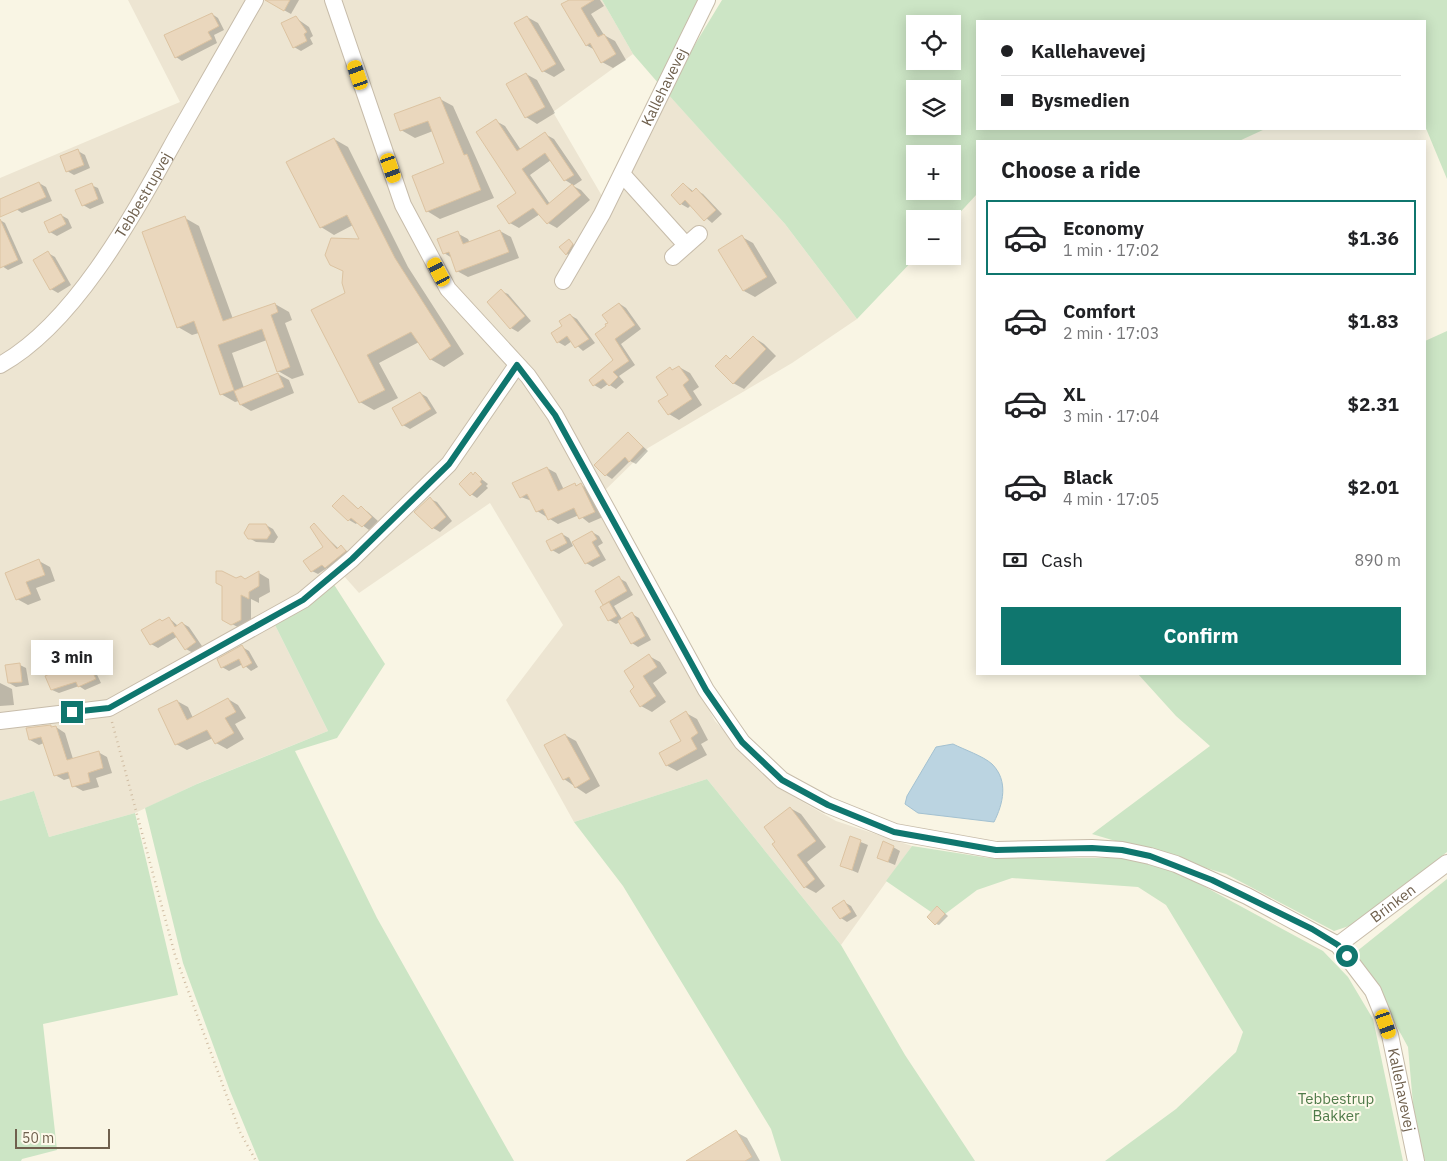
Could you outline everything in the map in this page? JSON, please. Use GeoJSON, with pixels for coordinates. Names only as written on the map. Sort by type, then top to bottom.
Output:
{"type":"FeatureCollection","features":[{"type":"Feature","properties":{"kind":"street","name":"Tebbestrupvej"},"geometry":{"type":"LineString","coordinates":[[0,365],[19,354],[59,319],[95,271],[145,194],[255,0]]}},
{"type":"Feature","properties":{"kind":"street","name":"Kallehavevej"},"geometry":{"type":"LineString","coordinates":[[333,0],[404,205],[448,289],[517,365],[555,415],[706,690],[742,742],[782,780],[828,805],[894,832],[996,850],[1092,848],[1122,850],[1150,856],[1176,864],[1247,896],[1338,945],[1373,991],[1390,1035],[1416,1161]]}},
{"type":"Feature","properties":{"kind":"street","name":"Kallehavevej"},"geometry":{"type":"LineString","coordinates":[[563,281],[602,214],[707,0]]}},
{"type":"Feature","properties":{"kind":"street"},"geometry":{"type":"LineString","coordinates":[[622,174],[686,245]]}},
{"type":"Feature","properties":{"kind":"street"},"geometry":{"type":"LineString","coordinates":[[673,257],[699,234]]}},
{"type":"Feature","properties":{"kind":"street"},"geometry":{"type":"LineString","coordinates":[[0,720],[109,708],[303,600],[352,559],[449,464],[517,365]]}},
{"type":"Feature","properties":{"kind":"street","name":"Brinken"},"geometry":{"type":"LineString","coordinates":[[1338,945],[1447,863]]}},
{"type":"Feature","properties":{"kind":"path"},"geometry":{"type":"LineString","coordinates":[[109,708],[175,955],[240,1132],[256,1161]]}},
{"type":"Feature","properties":{"kind":"shaded area"},"geometry":{"type":"Polygon","coordinates":[[[128,0],[602,0],[633,54],[553,112],[602,196],[659,84],[785,224],[857,319],[792,363],[648,448],[595,500],[715,721],[747,756],[780,789],[836,821],[912,846],[841,945],[707,779],[574,822],[506,700],[563,625],[490,503],[359,593],[344,576],[274,623],[328,731],[199,783],[135,813],[49,837],[34,791],[0,801],[0,178],[180,102],[128,0]]]}},
{"type":"Feature","properties":{"kind":"green space"},"geometry":{"type":"Polygon","coordinates":[[[602,0],[703,0],[659,84],[633,54],[602,0]]]}},
{"type":"Feature","properties":{"kind":"green space"},"geometry":{"type":"Polygon","coordinates":[[[722,0],[1447,0],[1447,179],[1426,128],[1426,20],[976,20],[976,130],[1263,130],[1241,140],[976,140],[976,195],[961,211],[906,210],[906,265],[908,265],[857,319],[785,224],[666,92],[722,0]]]}},
{"type":"Feature","properties":{"kind":"green space"},"geometry":{"type":"Polygon","coordinates":[[[1447,331],[1447,852],[1358,923],[1334,931],[1226,874],[1092,834],[1210,746],[1176,716],[1139,675],[1426,675],[1426,341],[1447,331]]]}},
{"type":"Feature","properties":{"kind":"green space"},"geometry":{"type":"Polygon","coordinates":[[[333,583],[385,664],[337,738],[295,751],[377,918],[514,1161],[259,1161],[230,1091],[183,963],[145,808],[197,784],[328,731],[274,623],[333,583]]]}},
{"type":"Feature","properties":{"kind":"green space"},"geometry":{"type":"Polygon","coordinates":[[[707,779],[841,945],[905,1055],[975,1161],[781,1161],[771,1129],[623,886],[574,822],[707,779]]]}},
{"type":"Feature","properties":{"kind":"green space"},"geometry":{"type":"Polygon","coordinates":[[[34,791],[49,837],[135,813],[178,995],[43,1024],[57,1150],[22,1159],[21,1161],[0,1161],[0,801],[34,791]]]}},
{"type":"Feature","properties":{"kind":"green space","name":"Tebbestrup Bakker"},"geometry":{"type":"Polygon","coordinates":[[[912,846],[989,858],[1132,858],[1185,876],[1323,951],[1348,977],[1373,1019],[1403,1161],[1105,1161],[1176,1109],[1236,1052],[1243,1032],[1166,905],[1138,887],[1012,878],[977,890],[945,914],[937,906],[931,912],[886,881],[912,846]]]}},
{"type":"Feature","properties":{"kind":"green space"},"geometry":{"type":"Polygon","coordinates":[[[1447,879],[1447,1161],[1425,1161],[1415,1127],[1408,1047],[1356,952],[1447,879]]]}},
{"type":"Feature","properties":{"kind":"water"},"geometry":{"type":"Polygon","coordinates":[[[953,744],[984,758],[992,764],[1001,778],[1002,800],[994,822],[918,813],[905,804],[907,796],[936,747],[953,744]]]}},
{"type":"Feature","properties":{"kind":"building"},"geometry":{"type":"Polygon","coordinates":[[[265,0],[290,0],[284,11],[265,0]]]}},
{"type":"Feature","properties":{"kind":"building"},"geometry":{"type":"Polygon","coordinates":[[[569,0],[594,0],[581,8],[598,37],[604,34],[616,54],[601,63],[590,43],[586,46],[561,4],[569,0]]]}},
{"type":"Feature","properties":{"kind":"building"},"geometry":{"type":"Polygon","coordinates":[[[212,13],[219,26],[208,32],[212,39],[175,58],[164,35],[212,13]]]}},
{"type":"Feature","properties":{"kind":"building"},"geometry":{"type":"Polygon","coordinates":[[[296,16],[307,32],[304,34],[307,41],[293,48],[281,23],[296,16]]]}},
{"type":"Feature","properties":{"kind":"building"},"geometry":{"type":"Polygon","coordinates":[[[527,16],[556,64],[542,72],[514,23],[527,16]]]}},
{"type":"Feature","properties":{"kind":"building"},"geometry":{"type":"Polygon","coordinates":[[[526,73],[545,107],[525,118],[506,84],[526,73]]]}},
{"type":"Feature","properties":{"kind":"building"},"geometry":{"type":"Polygon","coordinates":[[[440,97],[464,155],[467,154],[481,190],[426,212],[412,176],[444,163],[428,121],[400,131],[394,114],[440,97]]]}},
{"type":"Feature","properties":{"kind":"building"},"geometry":{"type":"Polygon","coordinates":[[[496,119],[517,151],[545,132],[574,175],[564,181],[545,153],[522,169],[547,205],[572,184],[581,195],[547,224],[533,208],[509,224],[497,206],[516,193],[476,132],[496,119]]]}},
{"type":"Feature","properties":{"kind":"building"},"geometry":{"type":"Polygon","coordinates":[[[334,138],[395,258],[451,346],[430,360],[411,332],[367,355],[385,390],[359,403],[311,310],[345,293],[342,283],[343,271],[330,265],[325,255],[331,238],[359,239],[347,215],[320,228],[286,162],[334,138]]]}},
{"type":"Feature","properties":{"kind":"building"},"geometry":{"type":"Polygon","coordinates":[[[78,149],[84,165],[66,172],[60,156],[78,149]]]}},
{"type":"Feature","properties":{"kind":"building"},"geometry":{"type":"Polygon","coordinates":[[[39,182],[46,197],[0,217],[0,199],[39,182]]]}},
{"type":"Feature","properties":{"kind":"building"},"geometry":{"type":"Polygon","coordinates":[[[92,183],[98,199],[82,206],[75,190],[92,183]]]}},
{"type":"Feature","properties":{"kind":"building"},"geometry":{"type":"Polygon","coordinates":[[[683,183],[692,192],[696,188],[716,210],[704,221],[685,200],[680,205],[671,195],[683,183]]]}},
{"type":"Feature","properties":{"kind":"building"},"geometry":{"type":"Polygon","coordinates":[[[61,214],[66,224],[49,233],[44,222],[61,214]]]}},
{"type":"Feature","properties":{"kind":"building"},"geometry":{"type":"Polygon","coordinates":[[[185,216],[223,321],[275,303],[278,312],[271,315],[290,367],[277,372],[262,329],[218,345],[234,390],[220,395],[194,321],[177,328],[142,232],[185,216]]]}},
{"type":"Feature","properties":{"kind":"building"},"geometry":{"type":"Polygon","coordinates":[[[0,219],[18,260],[0,268],[0,219]]]}},
{"type":"Feature","properties":{"kind":"building"},"geometry":{"type":"Polygon","coordinates":[[[500,230],[509,252],[456,272],[449,252],[443,254],[437,239],[458,231],[463,244],[500,230]]]}},
{"type":"Feature","properties":{"kind":"building"},"geometry":{"type":"Polygon","coordinates":[[[742,235],[767,277],[743,291],[718,250],[742,235]]]}},
{"type":"Feature","properties":{"kind":"building"},"geometry":{"type":"Polygon","coordinates":[[[569,239],[573,244],[566,255],[559,247],[569,239]]]}},
{"type":"Feature","properties":{"kind":"building"},"geometry":{"type":"Polygon","coordinates":[[[48,251],[65,281],[50,290],[33,260],[48,251]]]}},
{"type":"Feature","properties":{"kind":"building"},"geometry":{"type":"Polygon","coordinates":[[[501,289],[525,316],[510,329],[487,302],[501,289]]]}},
{"type":"Feature","properties":{"kind":"building"},"geometry":{"type":"Polygon","coordinates":[[[619,303],[635,325],[615,339],[629,361],[613,372],[618,377],[609,386],[603,379],[593,386],[589,380],[613,360],[595,334],[608,323],[602,315],[619,303]]]}},
{"type":"Feature","properties":{"kind":"building"},"geometry":{"type":"Polygon","coordinates":[[[570,314],[589,339],[575,348],[567,336],[557,343],[551,333],[562,326],[559,321],[570,314]]]}},
{"type":"Feature","properties":{"kind":"building"},"geometry":{"type":"Polygon","coordinates":[[[753,336],[766,349],[733,384],[715,366],[726,355],[730,359],[753,336]]]}},
{"type":"Feature","properties":{"kind":"building"},"geometry":{"type":"Polygon","coordinates":[[[679,366],[689,380],[683,385],[692,399],[668,415],[658,401],[668,395],[656,377],[670,367],[672,370],[679,366]]]}},
{"type":"Feature","properties":{"kind":"building"},"geometry":{"type":"Polygon","coordinates":[[[278,373],[284,387],[240,405],[234,391],[278,373]]]}},
{"type":"Feature","properties":{"kind":"building"},"geometry":{"type":"Polygon","coordinates":[[[420,392],[431,409],[402,426],[392,408],[420,392]]]}},
{"type":"Feature","properties":{"kind":"building"},"geometry":{"type":"Polygon","coordinates":[[[628,432],[643,447],[629,462],[625,457],[605,476],[594,465],[628,432]]]}},
{"type":"Feature","properties":{"kind":"building"},"geometry":{"type":"Polygon","coordinates":[[[547,467],[558,491],[575,483],[576,486],[581,483],[595,512],[579,519],[574,508],[548,520],[543,509],[536,512],[527,494],[520,498],[512,483],[547,467]]]}},
{"type":"Feature","properties":{"kind":"building"},"geometry":{"type":"Polygon","coordinates":[[[471,472],[473,475],[475,472],[482,479],[480,482],[482,484],[470,496],[459,484],[471,472]]]}},
{"type":"Feature","properties":{"kind":"building"},"geometry":{"type":"Polygon","coordinates":[[[343,495],[358,509],[361,506],[372,517],[362,527],[351,518],[348,521],[332,506],[343,495]]]}},
{"type":"Feature","properties":{"kind":"building"},"geometry":{"type":"Polygon","coordinates":[[[430,497],[446,517],[432,529],[414,512],[430,497]]]}},
{"type":"Feature","properties":{"kind":"building"},"geometry":{"type":"Polygon","coordinates":[[[314,523],[337,549],[341,545],[346,551],[325,568],[322,565],[311,572],[303,561],[323,547],[310,527],[314,523]]]}},
{"type":"Feature","properties":{"kind":"building"},"geometry":{"type":"Polygon","coordinates":[[[249,524],[266,524],[271,533],[267,539],[248,539],[244,533],[249,524]]]}},
{"type":"Feature","properties":{"kind":"building"},"geometry":{"type":"Polygon","coordinates":[[[592,531],[597,539],[592,542],[600,556],[585,564],[572,542],[592,531]]]}},
{"type":"Feature","properties":{"kind":"building"},"geometry":{"type":"Polygon","coordinates":[[[562,533],[567,543],[551,551],[546,541],[562,533]]]}},
{"type":"Feature","properties":{"kind":"building"},"geometry":{"type":"Polygon","coordinates":[[[39,559],[45,575],[26,582],[31,594],[16,600],[5,573],[39,559]]]}},
{"type":"Feature","properties":{"kind":"building"},"geometry":{"type":"Polygon","coordinates":[[[216,571],[222,571],[236,578],[241,576],[245,579],[259,571],[259,586],[249,592],[249,599],[241,595],[241,620],[231,625],[222,620],[222,586],[216,583],[216,571]]]}},
{"type":"Feature","properties":{"kind":"building"},"geometry":{"type":"Polygon","coordinates":[[[619,576],[627,591],[603,605],[595,591],[619,576]]]}},
{"type":"Feature","properties":{"kind":"building"},"geometry":{"type":"Polygon","coordinates":[[[609,602],[617,616],[608,621],[600,607],[609,602]]]}},
{"type":"Feature","properties":{"kind":"building"},"geometry":{"type":"Polygon","coordinates":[[[632,612],[645,636],[631,644],[618,621],[632,612]]]}},
{"type":"Feature","properties":{"kind":"building"},"geometry":{"type":"Polygon","coordinates":[[[169,617],[175,627],[182,622],[196,642],[185,650],[173,632],[150,645],[141,630],[160,619],[162,621],[169,617]]]}},
{"type":"Feature","properties":{"kind":"building"},"geometry":{"type":"Polygon","coordinates":[[[242,645],[252,663],[243,668],[239,659],[221,668],[217,659],[242,645]]]}},
{"type":"Feature","properties":{"kind":"building"},"geometry":{"type":"Polygon","coordinates":[[[649,654],[657,667],[643,676],[656,696],[640,707],[630,691],[634,687],[624,671],[649,654]]]}},
{"type":"Feature","properties":{"kind":"building"},"geometry":{"type":"Polygon","coordinates":[[[85,657],[96,679],[78,687],[76,682],[51,690],[45,676],[85,657]]]}},
{"type":"Feature","properties":{"kind":"building"},"geometry":{"type":"Polygon","coordinates":[[[20,663],[22,682],[8,683],[5,665],[20,663]]]}},
{"type":"Feature","properties":{"kind":"building"},"geometry":{"type":"Polygon","coordinates":[[[228,698],[236,712],[225,718],[234,733],[215,744],[207,730],[175,745],[158,709],[177,700],[187,720],[228,698]]]}},
{"type":"Feature","properties":{"kind":"building"},"geometry":{"type":"Polygon","coordinates":[[[686,711],[698,733],[691,738],[697,749],[666,766],[659,753],[681,741],[670,721],[686,711]]]}},
{"type":"Feature","properties":{"kind":"building"},"geometry":{"type":"Polygon","coordinates":[[[51,725],[51,727],[56,726],[67,760],[99,751],[103,768],[88,773],[90,782],[72,787],[68,772],[54,776],[41,737],[29,740],[26,728],[51,725]]]}},
{"type":"Feature","properties":{"kind":"building"},"geometry":{"type":"Polygon","coordinates":[[[565,734],[590,779],[575,788],[569,777],[563,780],[544,745],[565,734]]]}},
{"type":"Feature","properties":{"kind":"building"},"geometry":{"type":"Polygon","coordinates":[[[790,807],[816,841],[797,855],[815,879],[804,888],[772,844],[775,842],[764,827],[790,807]]]}},
{"type":"Feature","properties":{"kind":"building"},"geometry":{"type":"Polygon","coordinates":[[[850,836],[861,840],[852,870],[840,866],[850,836]]]}},
{"type":"Feature","properties":{"kind":"building"},"geometry":{"type":"Polygon","coordinates":[[[883,841],[894,846],[888,862],[877,858],[883,841]]]}},
{"type":"Feature","properties":{"kind":"building"},"geometry":{"type":"Polygon","coordinates":[[[844,900],[851,912],[840,919],[832,908],[844,900]]]}},
{"type":"Feature","properties":{"kind":"building"},"geometry":{"type":"Polygon","coordinates":[[[937,906],[945,914],[935,925],[927,917],[937,906]]]}},
{"type":"Feature","properties":{"kind":"building"},"geometry":{"type":"Polygon","coordinates":[[[736,1130],[752,1157],[745,1161],[686,1161],[736,1130]]]}},
{"type":"Feature","properties":{"kind":"route"},"geometry":{"type":"LineString","coordinates":[[72,712],[109,708],[303,600],[352,559],[449,464],[517,365],[528,376],[555,415],[706,690],[742,742],[782,780],[828,805],[894,832],[996,850],[1057,847],[1122,850],[1176,864],[1247,896],[1312,929],[1338,945],[1347,956]]}}]}
